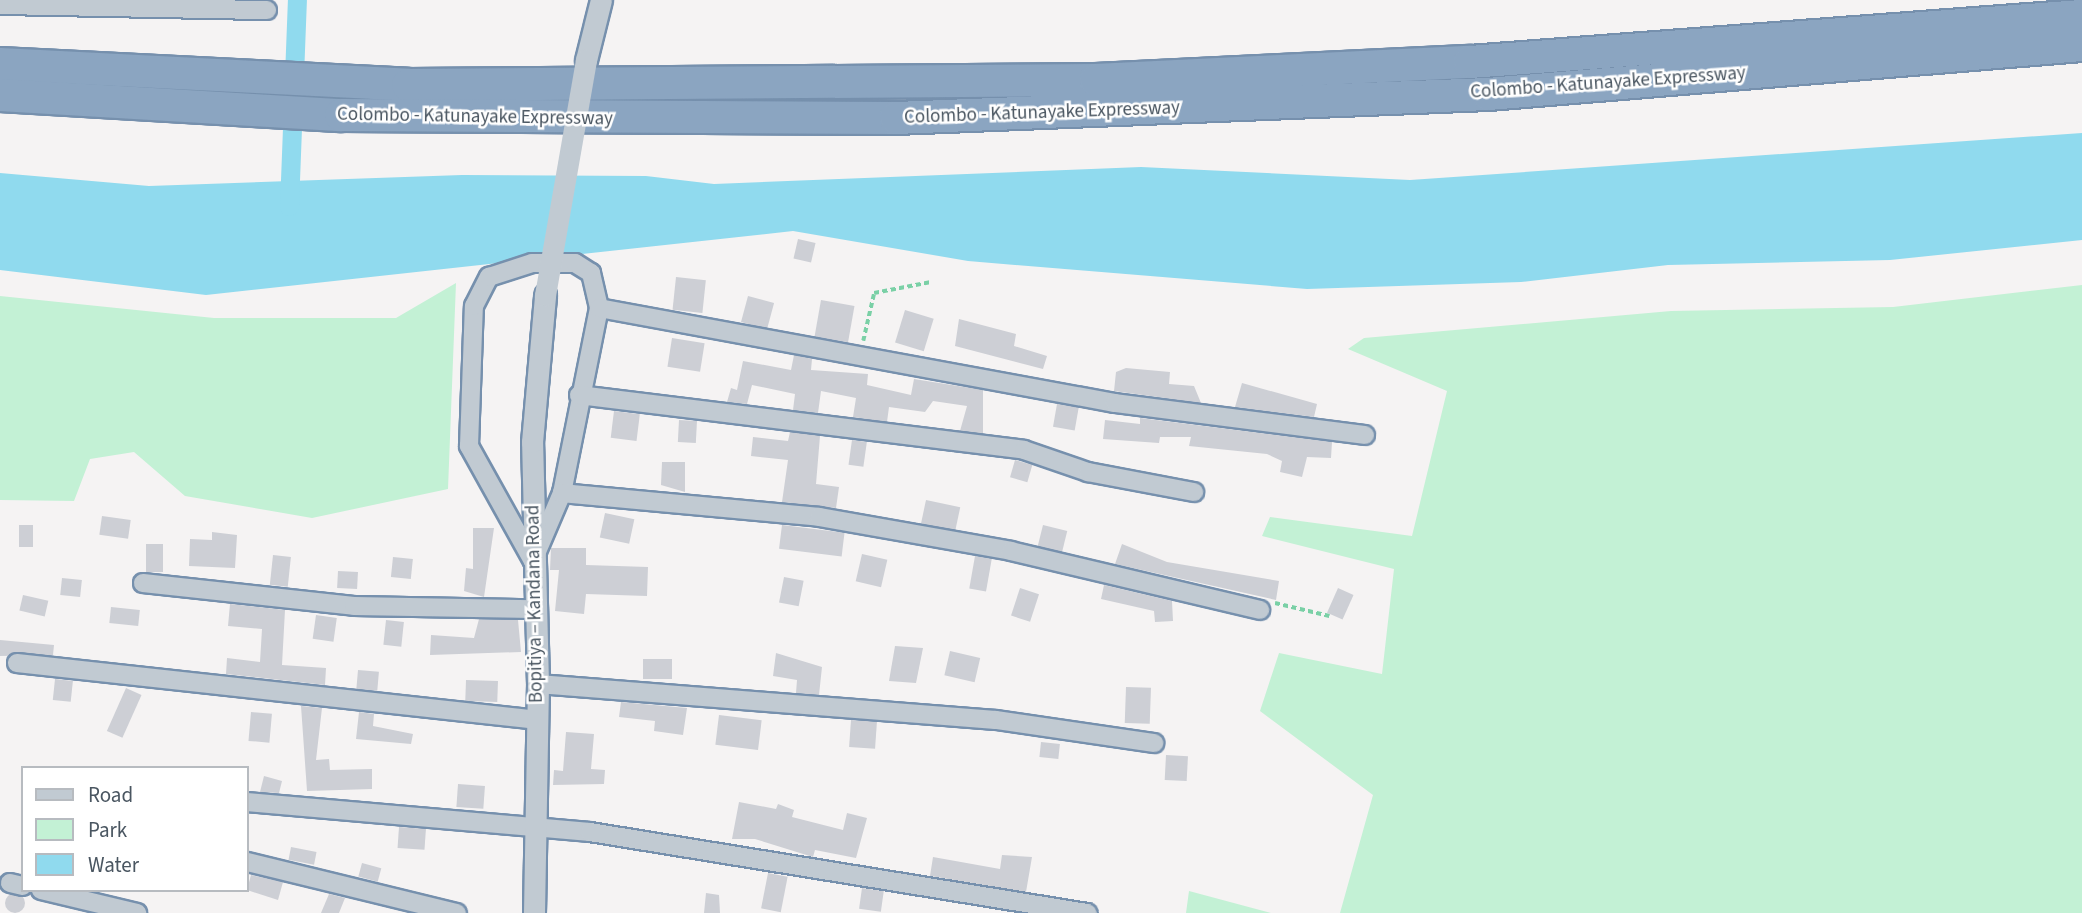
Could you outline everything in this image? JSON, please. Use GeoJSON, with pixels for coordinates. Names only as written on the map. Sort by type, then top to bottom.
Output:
{"type":"FeatureCollection","features":[{"type":"Feature","properties":{"kind":"highway","name":"Colombo - Katunayake Expressway"},"geometry":{"type":"LineString","coordinates":[[0,64],[295,79],[623,87],[1096,80],[1470,62],[2082,16]]}},
{"type":"Feature","properties":{"kind":"highway","name":"Colombo - Katunayake Expressway"},"geometry":{"type":"LineString","coordinates":[[0,95],[293,113],[715,119],[1096,113],[1488,94],[2082,46]]}},
{"type":"Feature","properties":{"kind":"street","name":"Bopitiya – Kandana Road"},"geometry":{"type":"LineString","coordinates":[[534,913],[538,684],[533,609],[532,442],[545,295],[586,60],[601,0]]}},
{"type":"Feature","properties":{"kind":"street"},"geometry":{"type":"LineString","coordinates":[[0,5],[267,10]]}},
{"type":"Feature","properties":{"kind":"street"},"geometry":{"type":"LineString","coordinates":[[532,263],[575,263],[591,274],[599,308],[579,395],[562,493],[533,561],[469,446],[474,306],[489,277],[532,263]]}},
{"type":"Feature","properties":{"kind":"street"},"geometry":{"type":"LineString","coordinates":[[599,308],[1115,403],[1365,435]]}},
{"type":"Feature","properties":{"kind":"street"},"geometry":{"type":"LineString","coordinates":[[579,395],[1024,450],[1088,472],[1194,492]]}},
{"type":"Feature","properties":{"kind":"street"},"geometry":{"type":"LineString","coordinates":[[562,493],[819,517],[1011,551],[1253,608]]}},
{"type":"Feature","properties":{"kind":"street"},"geometry":{"type":"LineString","coordinates":[[143,583],[354,606],[533,609]]}},
{"type":"Feature","properties":{"kind":"street"},"geometry":{"type":"LineString","coordinates":[[17,663],[538,720]]}},
{"type":"Feature","properties":{"kind":"street"},"geometry":{"type":"LineString","coordinates":[[538,684],[996,720],[1154,743]]}},
{"type":"Feature","properties":{"kind":"street"},"geometry":{"type":"LineString","coordinates":[[248,802],[537,829],[1087,913]]}},
{"type":"Feature","properties":{"kind":"street"},"geometry":{"type":"LineString","coordinates":[[248,862],[457,913]]}},
{"type":"Feature","properties":{"kind":"street"},"geometry":{"type":"LineString","coordinates":[[49,892],[137,913]]}},
{"type":"Feature","properties":{"kind":"path"},"geometry":{"type":"LineString","coordinates":[[859,357],[874,293],[930,282]]}},
{"type":"Feature","properties":{"kind":"path"},"geometry":{"type":"LineString","coordinates":[[1253,608],[1254,598],[1329,616]]}},
{"type":"Feature","properties":{"kind":"green space"},"geometry":{"type":"Polygon","coordinates":[[[456,283],[448,489],[312,518],[185,496],[134,452],[90,459],[74,501],[0,500],[0,296],[214,318],[396,318],[456,283]]]}},
{"type":"Feature","properties":{"kind":"green space"},"geometry":{"type":"Polygon","coordinates":[[[2082,285],[2082,913],[1340,913],[1373,795],[1260,711],[1279,653],[1382,674],[1394,569],[1262,536],[1270,517],[1412,536],[1447,391],[1348,349],[1364,338],[1671,311],[1893,307],[2082,285]]]}},
{"type":"Feature","properties":{"kind":"green space"},"geometry":{"type":"Polygon","coordinates":[[[1189,891],[1271,913],[1186,913],[1189,891]]]}},
{"type":"Feature","properties":{"kind":"water"},"geometry":{"type":"Polygon","coordinates":[[[2082,133],[2082,240],[1890,260],[1668,265],[1521,282],[1307,289],[968,261],[793,231],[206,295],[0,270],[0,173],[149,186],[462,175],[646,176],[714,184],[1141,167],[1410,180],[2082,133]]]}},
{"type":"Feature","properties":{"kind":"building"},"geometry":{"type":"Polygon","coordinates":[[[798,239],[816,243],[811,263],[794,258],[798,239]]]}},
{"type":"Feature","properties":{"kind":"building"},"geometry":{"type":"Polygon","coordinates":[[[676,277],[706,280],[702,313],[673,310],[676,277]]]}},
{"type":"Feature","properties":{"kind":"building"},"geometry":{"type":"Polygon","coordinates":[[[748,296],[774,303],[767,329],[741,322],[748,296]]]}},
{"type":"Feature","properties":{"kind":"building"},"geometry":{"type":"Polygon","coordinates":[[[821,300],[854,306],[848,342],[815,336],[821,300]]]}},
{"type":"Feature","properties":{"kind":"building"},"geometry":{"type":"Polygon","coordinates":[[[905,310],[934,319],[924,351],[895,343],[905,310]]]}},
{"type":"Feature","properties":{"kind":"building"},"geometry":{"type":"Polygon","coordinates":[[[959,319],[1016,334],[1014,346],[1047,356],[1043,369],[955,346],[959,319]]]}},
{"type":"Feature","properties":{"kind":"building"},"geometry":{"type":"Polygon","coordinates":[[[672,338],[705,343],[700,372],[667,367],[672,338]]]}},
{"type":"Feature","properties":{"kind":"building"},"geometry":{"type":"Polygon","coordinates":[[[794,355],[812,359],[811,370],[868,374],[867,385],[911,395],[914,379],[983,390],[983,434],[960,431],[967,406],[933,401],[925,412],[889,407],[887,422],[853,417],[856,398],[821,391],[818,413],[793,410],[795,394],[752,385],[747,404],[727,402],[731,388],[737,390],[743,361],[791,370],[794,355]]]}},
{"type":"Feature","properties":{"kind":"building"},"geometry":{"type":"Polygon","coordinates":[[[1126,368],[1170,372],[1169,384],[1194,386],[1201,403],[1114,391],[1116,372],[1126,368]]]}},
{"type":"Feature","properties":{"kind":"building"},"geometry":{"type":"Polygon","coordinates":[[[1242,383],[1317,404],[1314,417],[1235,407],[1242,383]]]}},
{"type":"Feature","properties":{"kind":"building"},"geometry":{"type":"Polygon","coordinates":[[[1057,404],[1079,408],[1075,430],[1053,427],[1057,404]]]}},
{"type":"Feature","properties":{"kind":"building"},"geometry":{"type":"Polygon","coordinates":[[[614,411],[640,414],[637,441],[611,438],[614,411]]]}},
{"type":"Feature","properties":{"kind":"building"},"geometry":{"type":"Polygon","coordinates":[[[1140,418],[1332,442],[1331,458],[1307,457],[1302,477],[1280,472],[1282,461],[1267,454],[1189,446],[1191,437],[1160,437],[1159,443],[1103,439],[1105,420],[1140,424],[1140,418]]]}},
{"type":"Feature","properties":{"kind":"building"},"geometry":{"type":"Polygon","coordinates":[[[679,420],[697,421],[696,443],[678,442],[679,420]]]}},
{"type":"Feature","properties":{"kind":"building"},"geometry":{"type":"Polygon","coordinates":[[[790,432],[820,436],[816,484],[839,487],[836,508],[782,502],[788,460],[751,456],[753,437],[788,441],[790,432]]]}},
{"type":"Feature","properties":{"kind":"building"},"geometry":{"type":"Polygon","coordinates":[[[852,440],[867,442],[863,467],[849,465],[852,440]]]}},
{"type":"Feature","properties":{"kind":"building"},"geometry":{"type":"Polygon","coordinates":[[[1015,460],[1032,465],[1027,482],[1010,477],[1015,460]]]}},
{"type":"Feature","properties":{"kind":"building"},"geometry":{"type":"Polygon","coordinates":[[[662,462],[685,462],[685,492],[661,485],[662,462]]]}},
{"type":"Feature","properties":{"kind":"building"},"geometry":{"type":"Polygon","coordinates":[[[926,500],[960,507],[955,531],[921,523],[926,500]]]}},
{"type":"Feature","properties":{"kind":"building"},"geometry":{"type":"Polygon","coordinates":[[[605,513],[634,519],[629,544],[600,537],[605,513]]]}},
{"type":"Feature","properties":{"kind":"building"},"geometry":{"type":"Polygon","coordinates":[[[102,516],[131,520],[128,539],[99,535],[102,516]]]}},
{"type":"Feature","properties":{"kind":"building"},"geometry":{"type":"Polygon","coordinates":[[[19,525],[33,525],[33,547],[19,547],[19,525]]]}},
{"type":"Feature","properties":{"kind":"building"},"geometry":{"type":"Polygon","coordinates":[[[782,525],[845,533],[842,556],[779,549],[782,525]]]}},
{"type":"Feature","properties":{"kind":"building"},"geometry":{"type":"Polygon","coordinates":[[[1043,525],[1067,531],[1062,552],[1038,546],[1043,525]]]}},
{"type":"Feature","properties":{"kind":"building"},"geometry":{"type":"Polygon","coordinates":[[[473,528],[494,528],[484,597],[464,591],[466,568],[473,569],[473,528]]]}},
{"type":"Feature","properties":{"kind":"building"},"geometry":{"type":"Polygon","coordinates":[[[212,532],[237,535],[235,568],[189,566],[190,539],[212,540],[212,532]]]}},
{"type":"Feature","properties":{"kind":"building"},"geometry":{"type":"Polygon","coordinates":[[[146,544],[163,544],[163,572],[146,572],[146,544]]]}},
{"type":"Feature","properties":{"kind":"building"},"geometry":{"type":"Polygon","coordinates":[[[1122,544],[1167,562],[1279,581],[1276,600],[1115,564],[1122,544]]]}},
{"type":"Feature","properties":{"kind":"building"},"geometry":{"type":"Polygon","coordinates":[[[551,548],[586,548],[586,565],[648,567],[647,596],[586,594],[584,614],[555,611],[559,570],[550,570],[551,548]]]}},
{"type":"Feature","properties":{"kind":"building"},"geometry":{"type":"Polygon","coordinates":[[[862,554],[887,560],[881,587],[856,581],[862,554]]]}},
{"type":"Feature","properties":{"kind":"building"},"geometry":{"type":"Polygon","coordinates":[[[273,555],[291,557],[288,587],[270,585],[273,555]]]}},
{"type":"Feature","properties":{"kind":"building"},"geometry":{"type":"Polygon","coordinates":[[[975,556],[992,559],[986,591],[969,588],[975,556]]]}},
{"type":"Feature","properties":{"kind":"building"},"geometry":{"type":"Polygon","coordinates":[[[393,557],[413,559],[411,579],[391,577],[393,557]]]}},
{"type":"Feature","properties":{"kind":"building"},"geometry":{"type":"Polygon","coordinates":[[[338,571],[358,572],[357,589],[337,588],[338,571]]]}},
{"type":"Feature","properties":{"kind":"building"},"geometry":{"type":"Polygon","coordinates":[[[784,577],[804,581],[799,606],[779,603],[784,577]]]}},
{"type":"Feature","properties":{"kind":"building"},"geometry":{"type":"Polygon","coordinates":[[[62,578],[82,580],[80,597],[60,595],[62,578]]]}},
{"type":"Feature","properties":{"kind":"building"},"geometry":{"type":"Polygon","coordinates":[[[1104,585],[1172,601],[1173,621],[1155,622],[1154,611],[1101,599],[1104,585]]]}},
{"type":"Feature","properties":{"kind":"building"},"geometry":{"type":"Polygon","coordinates":[[[1020,588],[1039,594],[1030,622],[1011,616],[1020,588]]]}},
{"type":"Feature","properties":{"kind":"building"},"geometry":{"type":"Polygon","coordinates":[[[1338,588],[1354,595],[1343,620],[1327,613],[1338,588]]]}},
{"type":"Feature","properties":{"kind":"building"},"geometry":{"type":"Polygon","coordinates":[[[23,595],[48,601],[45,616],[19,611],[23,595]]]}},
{"type":"Feature","properties":{"kind":"building"},"geometry":{"type":"Polygon","coordinates":[[[230,604],[285,610],[282,665],[326,668],[325,685],[226,674],[227,658],[260,662],[262,629],[228,626],[230,604]]]}},
{"type":"Feature","properties":{"kind":"building"},"geometry":{"type":"Polygon","coordinates":[[[111,607],[140,610],[138,626],[109,623],[111,607]]]}},
{"type":"Feature","properties":{"kind":"building"},"geometry":{"type":"Polygon","coordinates":[[[316,615],[337,618],[333,642],[313,639],[316,615]]]}},
{"type":"Feature","properties":{"kind":"building"},"geometry":{"type":"Polygon","coordinates":[[[479,619],[518,620],[521,652],[430,655],[431,635],[474,638],[479,619]]]}},
{"type":"Feature","properties":{"kind":"building"},"geometry":{"type":"Polygon","coordinates":[[[386,620],[404,622],[401,647],[383,645],[386,620]]]}},
{"type":"Feature","properties":{"kind":"building"},"geometry":{"type":"Polygon","coordinates":[[[0,640],[54,645],[53,655],[0,656],[0,640]]]}},
{"type":"Feature","properties":{"kind":"building"},"geometry":{"type":"Polygon","coordinates":[[[895,646],[923,648],[916,683],[889,681],[895,646]]]}},
{"type":"Feature","properties":{"kind":"building"},"geometry":{"type":"Polygon","coordinates":[[[950,651],[980,658],[975,682],[944,675],[950,651]]]}},
{"type":"Feature","properties":{"kind":"building"},"geometry":{"type":"Polygon","coordinates":[[[776,653],[822,667],[819,695],[796,693],[797,680],[773,676],[776,653]]]}},
{"type":"Feature","properties":{"kind":"building"},"geometry":{"type":"Polygon","coordinates":[[[643,659],[672,659],[672,679],[643,679],[643,659]]]}},
{"type":"Feature","properties":{"kind":"building"},"geometry":{"type":"Polygon","coordinates":[[[358,670],[379,672],[377,691],[356,689],[358,670]]]}},
{"type":"Feature","properties":{"kind":"building"},"geometry":{"type":"Polygon","coordinates":[[[55,679],[73,681],[71,702],[53,700],[55,679]]]}},
{"type":"Feature","properties":{"kind":"building"},"geometry":{"type":"Polygon","coordinates":[[[466,680],[498,681],[497,702],[465,701],[466,680]]]}},
{"type":"Feature","properties":{"kind":"building"},"geometry":{"type":"Polygon","coordinates":[[[1126,687],[1151,688],[1150,724],[1125,723],[1126,687]]]}},
{"type":"Feature","properties":{"kind":"building"},"geometry":{"type":"Polygon","coordinates":[[[126,688],[142,695],[122,738],[107,731],[126,688]]]}},
{"type":"Feature","properties":{"kind":"building"},"geometry":{"type":"Polygon","coordinates":[[[621,702],[687,708],[683,735],[654,731],[655,721],[619,717],[621,702]]]}},
{"type":"Feature","properties":{"kind":"building"},"geometry":{"type":"Polygon","coordinates":[[[301,706],[322,708],[316,760],[329,759],[330,770],[372,769],[372,789],[307,791],[301,706]]]}},
{"type":"Feature","properties":{"kind":"building"},"geometry":{"type":"Polygon","coordinates":[[[251,712],[272,714],[269,743],[248,741],[251,712]]]}},
{"type":"Feature","properties":{"kind":"building"},"geometry":{"type":"Polygon","coordinates":[[[359,712],[374,714],[373,726],[413,734],[411,744],[356,739],[359,712]]]}},
{"type":"Feature","properties":{"kind":"building"},"geometry":{"type":"Polygon","coordinates":[[[719,715],[762,720],[758,750],[715,745],[719,715]]]}},
{"type":"Feature","properties":{"kind":"building"},"geometry":{"type":"Polygon","coordinates":[[[851,720],[877,722],[875,749],[849,747],[851,720]]]}},
{"type":"Feature","properties":{"kind":"building"},"geometry":{"type":"Polygon","coordinates":[[[566,732],[594,734],[591,769],[605,770],[604,784],[553,785],[554,770],[563,771],[566,732]]]}},
{"type":"Feature","properties":{"kind":"building"},"geometry":{"type":"Polygon","coordinates":[[[1041,742],[1060,744],[1058,759],[1039,757],[1041,742]]]}},
{"type":"Feature","properties":{"kind":"building"},"geometry":{"type":"Polygon","coordinates":[[[1166,755],[1188,756],[1187,781],[1165,780],[1166,755]]]}},
{"type":"Feature","properties":{"kind":"building"},"geometry":{"type":"Polygon","coordinates":[[[264,776],[282,781],[279,793],[260,792],[264,776]]]}},
{"type":"Feature","properties":{"kind":"building"},"geometry":{"type":"Polygon","coordinates":[[[458,784],[485,786],[483,809],[456,807],[458,784]]]}},
{"type":"Feature","properties":{"kind":"building"},"geometry":{"type":"Polygon","coordinates":[[[739,802],[776,809],[778,804],[794,810],[792,817],[843,830],[847,813],[867,818],[856,858],[815,850],[813,857],[755,839],[732,839],[739,802]]]}},
{"type":"Feature","properties":{"kind":"building"},"geometry":{"type":"Polygon","coordinates":[[[399,827],[426,829],[424,850],[398,848],[399,827]]]}},
{"type":"Feature","properties":{"kind":"building"},"geometry":{"type":"Polygon","coordinates":[[[291,847],[317,852],[314,865],[289,860],[291,847]]]}},
{"type":"Feature","properties":{"kind":"building"},"geometry":{"type":"Polygon","coordinates":[[[1002,855],[1032,857],[1026,892],[930,876],[933,857],[1000,869],[1002,855]]]}},
{"type":"Feature","properties":{"kind":"building"},"geometry":{"type":"Polygon","coordinates":[[[362,863],[381,868],[378,882],[358,877],[362,863]]]}},
{"type":"Feature","properties":{"kind":"building"},"geometry":{"type":"Polygon","coordinates":[[[768,873],[788,877],[781,912],[761,908],[768,873]]]}},
{"type":"Feature","properties":{"kind":"building"},"geometry":{"type":"Polygon","coordinates":[[[251,875],[283,882],[278,900],[248,890],[251,875]]]}},
{"type":"Feature","properties":{"kind":"building"},"geometry":{"type":"Polygon","coordinates":[[[862,888],[884,891],[881,912],[859,909],[862,888]]]}},
{"type":"Feature","properties":{"kind":"building"},"geometry":{"type":"Polygon","coordinates":[[[15,893],[22,896],[25,903],[22,910],[15,913],[8,910],[5,903],[8,896],[15,893]]]}},
{"type":"Feature","properties":{"kind":"building"},"geometry":{"type":"Polygon","coordinates":[[[706,893],[719,895],[720,913],[704,913],[706,893]]]}},
{"type":"Feature","properties":{"kind":"building"},"geometry":{"type":"Polygon","coordinates":[[[329,894],[345,898],[339,913],[321,913],[329,894]]]}},
{"type":"Feature","properties":{"kind":"waterway"},"geometry":{"type":"LineString","coordinates":[[289,206],[297,0]]}}]}
